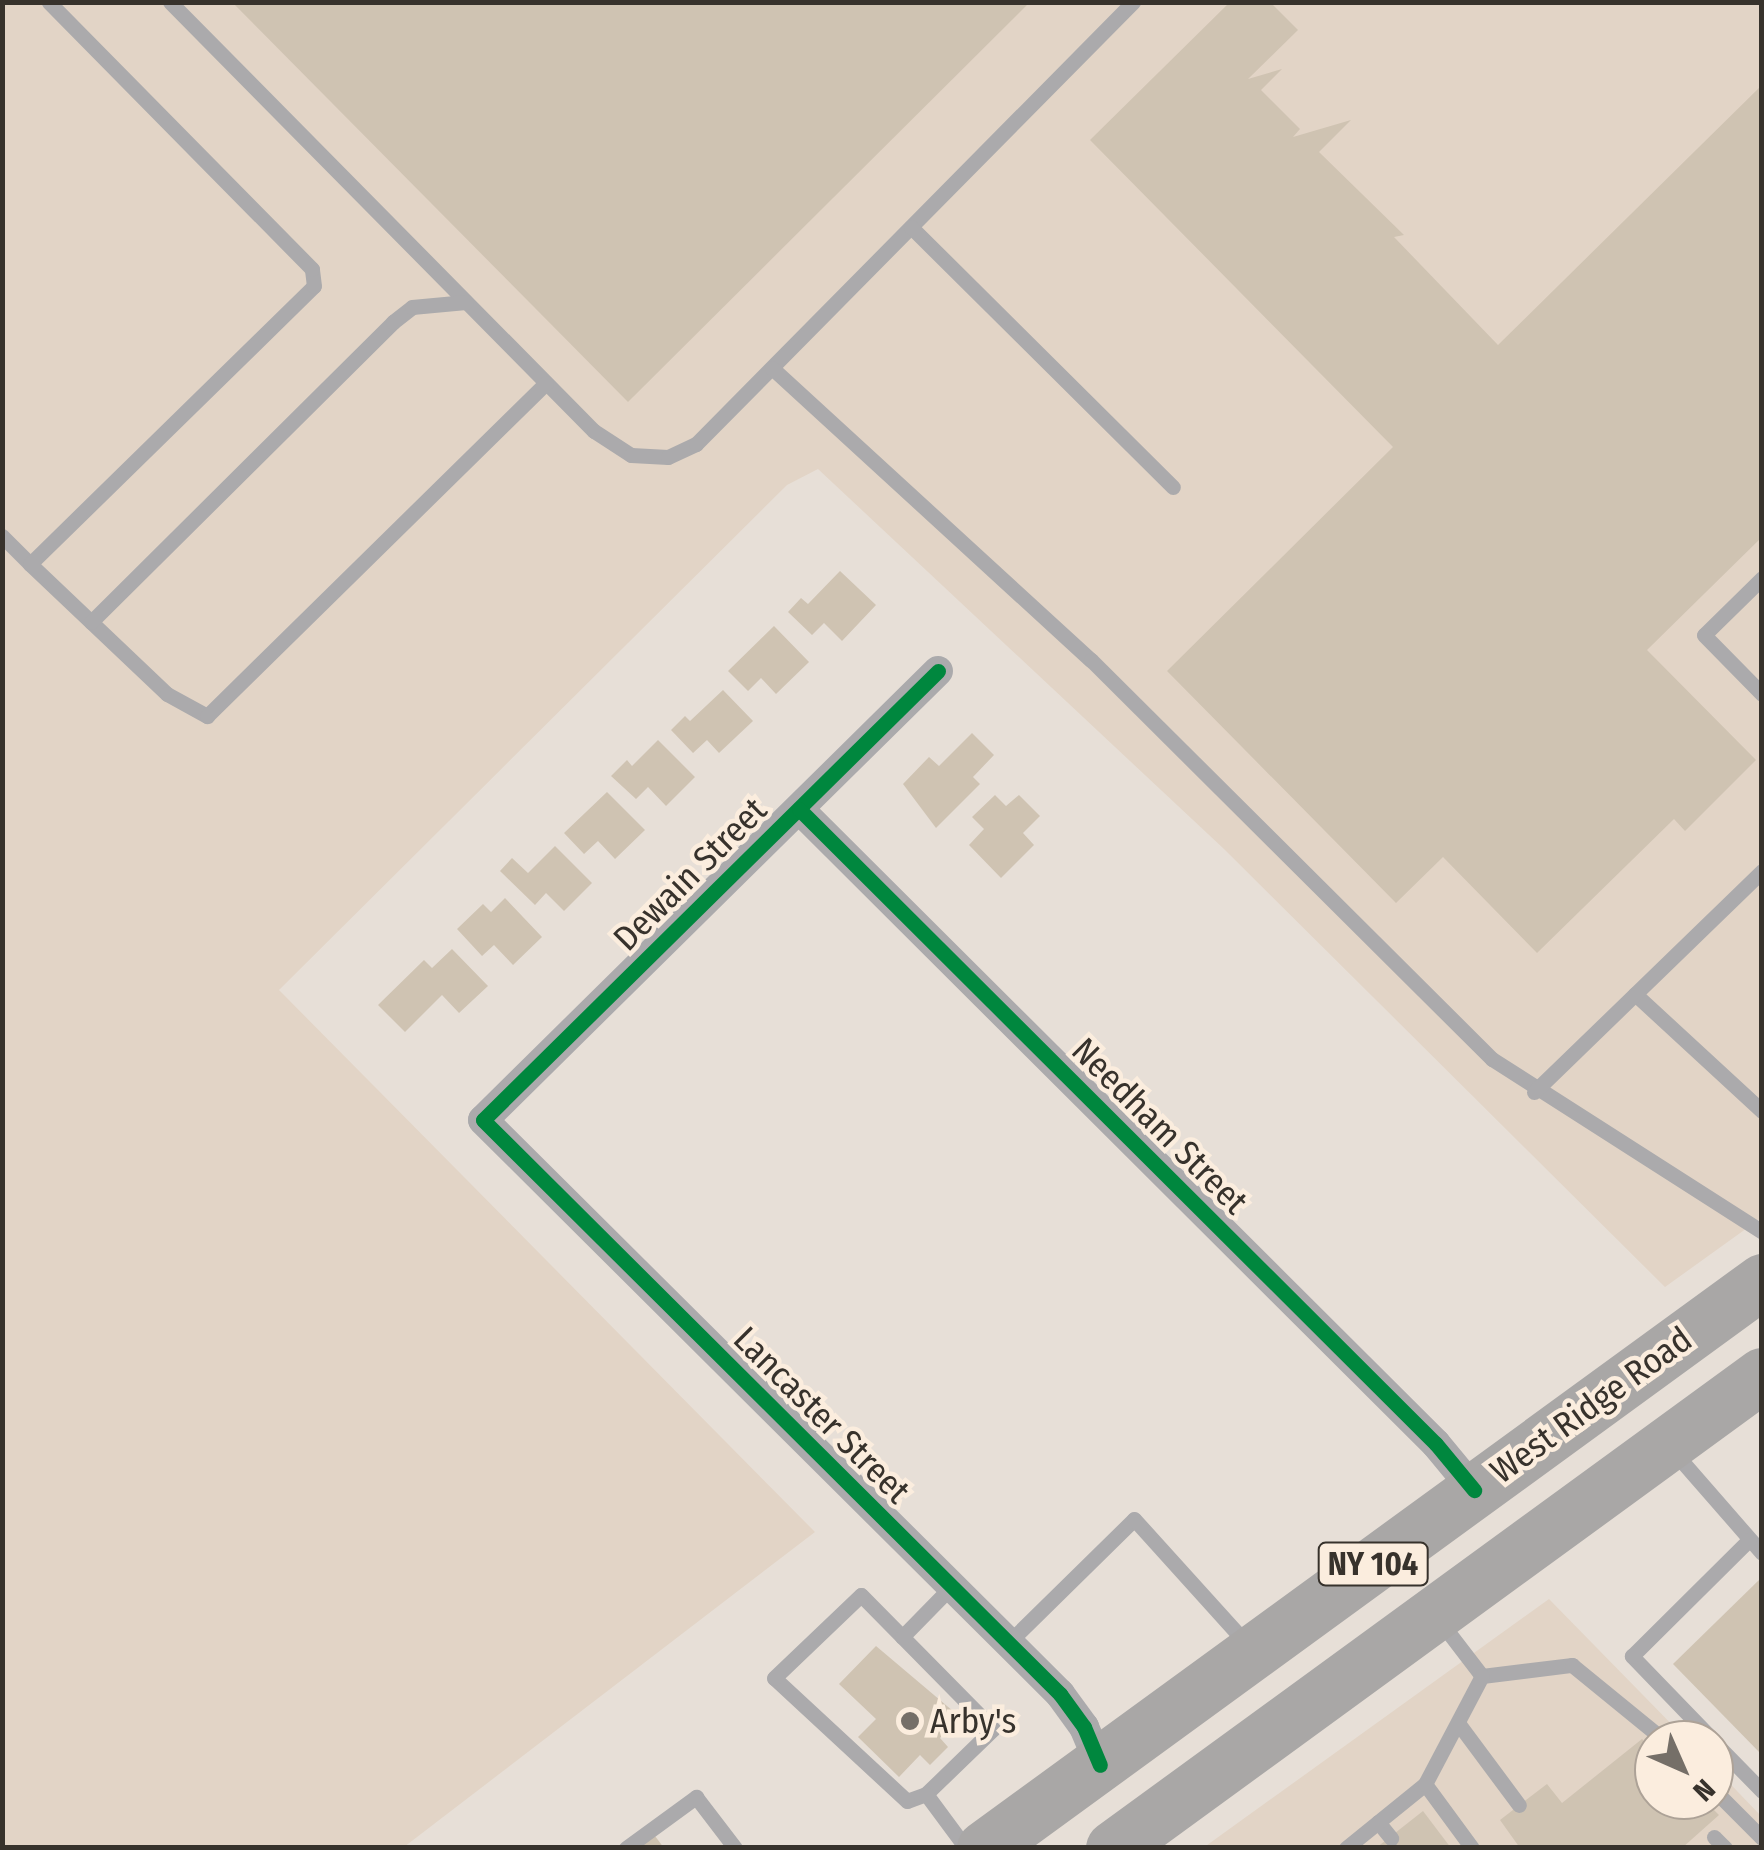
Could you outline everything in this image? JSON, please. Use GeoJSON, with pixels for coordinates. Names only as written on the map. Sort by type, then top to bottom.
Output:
{"type":"FeatureCollection","features":[{"type":"Feature","properties":{"kind":"highway","name":"West Ridge Road"},"geometry":{"type":"LineString","coordinates":[[984,1848],[1762,1280]]}},
{"type":"Feature","properties":{"kind":"highway","name":"NY 104"},"geometry":{"type":"LineString","coordinates":[[1113,1848],[1762,1375]]}},
{"type":"Feature","properties":{"kind":"street","name":"Dewain Street"},"geometry":{"type":"LineString","coordinates":[[484,1120],[938,670]]}},
{"type":"Feature","properties":{"kind":"street","name":"Needham Street"},"geometry":{"type":"LineString","coordinates":[[799,809],[1436,1444],[1474,1490]]}},
{"type":"Feature","properties":{"kind":"street","name":"Lancaster Street"},"geometry":{"type":"LineString","coordinates":[[484,1120],[1009,1642],[1072,1708],[1100,1764]]}},
{"type":"Feature","properties":{"kind":"lane"},"geometry":{"type":"LineString","coordinates":[[30,564],[314,286],[312,269],[48,2]]}},
{"type":"Feature","properties":{"kind":"lane"},"geometry":{"type":"LineString","coordinates":[[170,2],[594,431],[630,455],[668,456],[696,444],[1133,2]]}},
{"type":"Feature","properties":{"kind":"lane"},"geometry":{"type":"LineString","coordinates":[[912,227],[1173,487]]}},
{"type":"Feature","properties":{"kind":"lane"},"geometry":{"type":"LineString","coordinates":[[91,622],[393,322],[412,308],[466,302]]}},
{"type":"Feature","properties":{"kind":"lane"},"geometry":{"type":"LineString","coordinates":[[772,368],[1092,660],[1466,1036],[1534,1092],[1762,1232]]}},
{"type":"Feature","properties":{"kind":"lane"},"geometry":{"type":"LineString","coordinates":[[2,536],[167,694],[207,716],[546,382]]}},
{"type":"Feature","properties":{"kind":"lane"},"geometry":{"type":"LineString","coordinates":[[1762,578],[1704,635],[1762,694]]}},
{"type":"Feature","properties":{"kind":"lane"},"geometry":{"type":"LineString","coordinates":[[1534,1092],[1762,871]]}},
{"type":"Feature","properties":{"kind":"lane"},"geometry":{"type":"LineString","coordinates":[[1635,994],[1762,1112]]}},
{"type":"Feature","properties":{"kind":"lane"},"geometry":{"type":"LineString","coordinates":[[1667,1444],[1762,1553]]}},
{"type":"Feature","properties":{"kind":"lane"},"geometry":{"type":"LineString","coordinates":[[1009,1642],[1134,1519],[1254,1651]]}},
{"type":"Feature","properties":{"kind":"lane"},"geometry":{"type":"LineString","coordinates":[[1693,1720],[1632,1656],[1749,1540]]}},
{"type":"Feature","properties":{"kind":"lane"},"geometry":{"type":"LineString","coordinates":[[902,1637],[952,1586]]}},
{"type":"Feature","properties":{"kind":"lane"},"geometry":{"type":"LineString","coordinates":[[861,1595],[993,1729],[926,1794],[907,1800],[774,1678],[861,1595]]}},
{"type":"Feature","properties":{"kind":"lane"},"geometry":{"type":"LineString","coordinates":[[1434,1612],[1482,1676]]}},
{"type":"Feature","properties":{"kind":"lane"},"geometry":{"type":"LineString","coordinates":[[1482,1676],[1572,1664],[1640,1720]]}},
{"type":"Feature","properties":{"kind":"lane"},"geometry":{"type":"LineString","coordinates":[[1346,1848],[1425,1784],[1482,1676]]}},
{"type":"Feature","properties":{"kind":"lane"},"geometry":{"type":"LineString","coordinates":[[1458,1723],[1519,1805]]}},
{"type":"Feature","properties":{"kind":"lane"},"geometry":{"type":"LineString","coordinates":[[1734,1762],[1762,1791]]}},
{"type":"Feature","properties":{"kind":"lane"},"geometry":{"type":"LineString","coordinates":[[1425,1784],[1472,1848]]}},
{"type":"Feature","properties":{"kind":"lane"},"geometry":{"type":"LineString","coordinates":[[926,1794],[966,1848]]}},
{"type":"Feature","properties":{"kind":"lane"},"geometry":{"type":"LineString","coordinates":[[626,1848],[696,1797],[735,1848]]}},
{"type":"Feature","properties":{"kind":"lane"},"geometry":{"type":"LineString","coordinates":[[1734,1810],[1762,1838]]}},
{"type":"Feature","properties":{"kind":"lane"},"geometry":{"type":"LineString","coordinates":[[1378,1822],[1392,1838]]}},
{"type":"Feature","properties":{"kind":"shaded area"},"geometry":{"type":"Polygon","coordinates":[[[3,3],[1761,3],[1761,1218],[1665,1287],[1224,849],[818,469],[787,485],[279,990],[815,1532],[404,1847],[3,1848],[3,3]]]}},
{"type":"Feature","properties":{"kind":"shaded area"},"geometry":{"type":"Polygon","coordinates":[[[1549,1599],[1667,1720],[1634,1720],[1634,1820],[1734,1820],[1734,1788],[1761,1816],[1761,1847],[1203,1848],[1549,1599]]]}},
{"type":"Feature","properties":{"kind":"building"},"geometry":{"type":"Polygon","coordinates":[[[232,2],[1030,2],[628,402],[232,2]]]}},
{"type":"Feature","properties":{"kind":"building"},"geometry":{"type":"Polygon","coordinates":[[[1230,2],[1270,2],[1298,30],[1248,79],[1282,69],[1261,90],[1300,129],[1293,137],[1351,120],[1319,152],[1404,235],[1394,237],[1498,345],[1762,85],[1762,537],[1647,650],[1756,760],[1685,831],[1674,819],[1537,953],[1443,857],[1396,903],[1167,671],[1393,447],[1090,140],[1230,2]]]}},
{"type":"Feature","properties":{"kind":"building"},"geometry":{"type":"Polygon","coordinates":[[[840,571],[876,605],[842,641],[824,623],[812,635],[788,612],[801,598],[808,604],[840,571]]]}},
{"type":"Feature","properties":{"kind":"building"},"geometry":{"type":"Polygon","coordinates":[[[774,626],[809,662],[776,694],[761,678],[748,691],[728,671],[774,626]]]}},
{"type":"Feature","properties":{"kind":"building"},"geometry":{"type":"Polygon","coordinates":[[[723,690],[753,721],[719,753],[707,740],[693,753],[671,730],[685,716],[690,721],[723,690]]]}},
{"type":"Feature","properties":{"kind":"building"},"geometry":{"type":"Polygon","coordinates":[[[972,733],[994,755],[973,777],[980,784],[936,828],[903,784],[929,757],[939,766],[972,733]]]}},
{"type":"Feature","properties":{"kind":"building"},"geometry":{"type":"Polygon","coordinates":[[[658,740],[695,777],[666,806],[648,787],[636,799],[611,776],[627,760],[632,766],[658,740]]]}},
{"type":"Feature","properties":{"kind":"building"},"geometry":{"type":"Polygon","coordinates":[[[607,792],[645,830],[615,859],[598,841],[584,854],[564,833],[607,792]]]}},
{"type":"Feature","properties":{"kind":"building"},"geometry":{"type":"Polygon","coordinates":[[[995,795],[1006,806],[1019,795],[1040,816],[1023,833],[1034,845],[1001,878],[969,845],[984,829],[972,817],[995,795]]]}},
{"type":"Feature","properties":{"kind":"building"},"geometry":{"type":"Polygon","coordinates":[[[555,846],[592,883],[564,911],[546,893],[535,905],[500,871],[512,858],[528,873],[555,846]]]}},
{"type":"Feature","properties":{"kind":"building"},"geometry":{"type":"Polygon","coordinates":[[[505,898],[542,937],[513,965],[494,945],[482,956],[457,929],[483,904],[491,912],[505,898]]]}},
{"type":"Feature","properties":{"kind":"building"},"geometry":{"type":"Polygon","coordinates":[[[452,949],[488,986],[459,1013],[442,995],[405,1032],[378,1005],[424,960],[432,968],[452,949]]]}},
{"type":"Feature","properties":{"kind":"building"},"geometry":{"type":"Polygon","coordinates":[[[1759,1580],[1762,1582],[1762,1755],[1734,1726],[1734,1720],[1728,1720],[1673,1664],[1759,1580]]]}},
{"type":"Feature","properties":{"kind":"building"},"geometry":{"type":"Polygon","coordinates":[[[876,1646],[960,1717],[940,1738],[948,1747],[930,1765],[920,1755],[899,1777],[858,1737],[876,1719],[839,1684],[876,1646]]]}},
{"type":"Feature","properties":{"kind":"building"},"geometry":{"type":"Polygon","coordinates":[[[1634,1745],[1634,1820],[1713,1820],[1682,1848],[1520,1848],[1500,1820],[1547,1784],[1562,1803],[1634,1745]]]}},
{"type":"Feature","properties":{"kind":"building"},"geometry":{"type":"Polygon","coordinates":[[[1423,1811],[1451,1848],[1376,1848],[1423,1811]]]}},
{"type":"Feature","properties":{"kind":"building"},"geometry":{"type":"Polygon","coordinates":[[[652,1832],[664,1848],[632,1848],[652,1832]]]}},
{"type":"Feature","properties":{"kind":"cycle path"},"geometry":{"type":"LineString","coordinates":[[938,671],[483,1120],[1060,1694],[1084,1727],[1100,1765]]}},
{"type":"Feature","properties":{"kind":"cycle path"},"geometry":{"type":"LineString","coordinates":[[799,809],[1436,1444],[1474,1490]]}},
{"type":"Feature","properties":{"kind":"place","name":"Arby's"},"geometry":{"type":"Point","coordinates":[910,1721]}}]}
